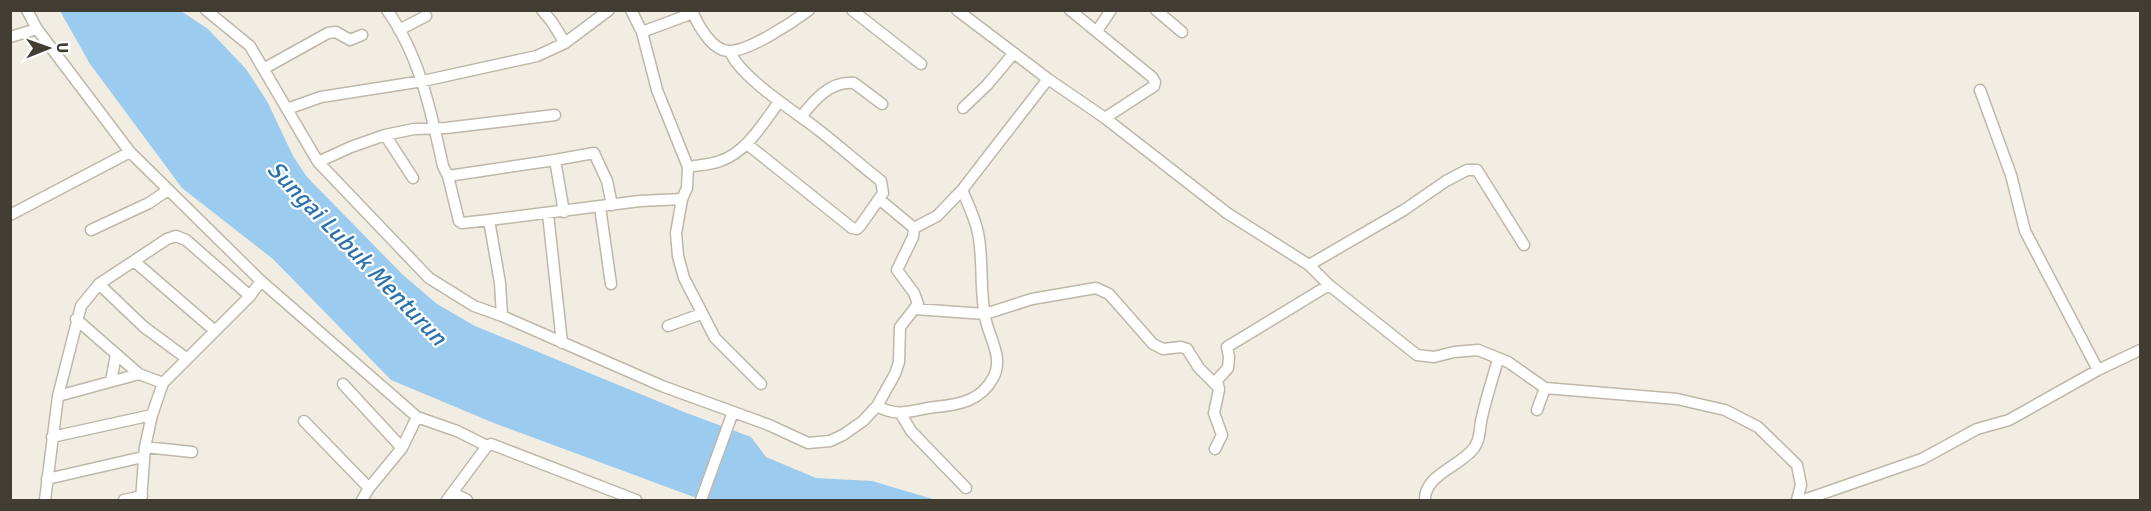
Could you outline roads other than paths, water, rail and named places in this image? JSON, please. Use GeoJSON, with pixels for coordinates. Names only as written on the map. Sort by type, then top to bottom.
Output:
{"type":"FeatureCollection","features":[{"type":"Feature","properties":{"kind":"street"},"geometry":{"type":"LineString","coordinates":[[27,10],[37,29],[130,152],[261,281],[417,417],[457,431],[486,446]]}},
{"type":"Feature","properties":{"kind":"street"},"geometry":{"type":"LineString","coordinates":[[206,10],[250,46],[318,162],[429,278],[474,306],[732,415],[769,425],[808,442],[830,441],[843,435],[863,420],[877,406],[895,374],[899,362],[900,327],[918,304],[918,300],[897,270],[913,237],[914,228]]}},
{"type":"Feature","properties":{"kind":"street"},"geometry":{"type":"LineString","coordinates":[[387,10],[423,81],[443,166],[448,176],[459,221],[462,223],[640,201],[682,199]]}},
{"type":"Feature","properties":{"kind":"street"},"geometry":{"type":"LineString","coordinates":[[542,10],[565,43]]}},
{"type":"Feature","properties":{"kind":"street"},"geometry":{"type":"LineString","coordinates":[[287,109],[321,97],[423,81],[537,56],[565,43],[609,10]]}},
{"type":"Feature","properties":{"kind":"street"},"geometry":{"type":"LineString","coordinates":[[632,10],[642,32],[657,90],[688,167],[687,188],[682,199],[676,233],[678,256],[684,278],[715,338],[761,384]]}},
{"type":"Feature","properties":{"kind":"street"},"geometry":{"type":"LineString","coordinates":[[642,32],[692,12],[716,46],[730,51],[753,43],[793,22],[809,10]]}},
{"type":"Feature","properties":{"kind":"street"},"geometry":{"type":"LineString","coordinates":[[852,10],[921,64]]}},
{"type":"Feature","properties":{"kind":"street"},"geometry":{"type":"LineString","coordinates":[[957,10],[1048,79],[1105,118],[1227,213],[1309,265],[1329,285],[1417,355],[1434,357],[1454,352],[1478,351],[1518,368],[1545,388],[1677,399],[1725,410],[1758,427],[1797,465],[1801,485],[1797,501]]}},
{"type":"Feature","properties":{"kind":"street"},"geometry":{"type":"LineString","coordinates":[[1070,10],[1152,77],[1155,82],[1154,86],[1105,118]]}},
{"type":"Feature","properties":{"kind":"street"},"geometry":{"type":"LineString","coordinates":[[1097,31],[1111,10]]}},
{"type":"Feature","properties":{"kind":"street"},"geometry":{"type":"LineString","coordinates":[[1156,10],[1182,32]]}},
{"type":"Feature","properties":{"kind":"street"},"geometry":{"type":"LineString","coordinates":[[399,30],[426,16]]}},
{"type":"Feature","properties":{"kind":"street"},"geometry":{"type":"LineString","coordinates":[[10,37],[37,29]]}},
{"type":"Feature","properties":{"kind":"street"},"geometry":{"type":"LineString","coordinates":[[265,69],[328,33],[336,32],[350,40],[362,35]]}},
{"type":"Feature","properties":{"kind":"street"},"geometry":{"type":"LineString","coordinates":[[730,51],[735,62],[780,102],[881,181],[883,193],[860,226],[856,229],[852,228],[747,144]]}},
{"type":"Feature","properties":{"kind":"street"},"geometry":{"type":"LineString","coordinates":[[963,108],[987,85],[1014,53]]}},
{"type":"Feature","properties":{"kind":"street"},"geometry":{"type":"LineString","coordinates":[[914,228],[937,216],[962,190],[1048,79]]}},
{"type":"Feature","properties":{"kind":"street"},"geometry":{"type":"LineString","coordinates":[[801,117],[822,92],[849,83],[854,83],[882,104]]}},
{"type":"Feature","properties":{"kind":"street"},"geometry":{"type":"LineString","coordinates":[[1980,90],[2011,175],[2025,231],[2098,370]]}},
{"type":"Feature","properties":{"kind":"street"},"geometry":{"type":"LineString","coordinates":[[688,167],[717,163],[726,159],[747,144],[780,102]]}},
{"type":"Feature","properties":{"kind":"street"},"geometry":{"type":"LineString","coordinates":[[318,162],[385,135],[414,129],[435,129],[555,115]]}},
{"type":"Feature","properties":{"kind":"street"},"geometry":{"type":"LineString","coordinates":[[385,135],[413,178]]}},
{"type":"Feature","properties":{"kind":"street"},"geometry":{"type":"LineString","coordinates":[[10,215],[130,152]]}},
{"type":"Feature","properties":{"kind":"street"},"geometry":{"type":"LineString","coordinates":[[448,176],[594,153],[607,181],[612,205]]}},
{"type":"Feature","properties":{"kind":"street"},"geometry":{"type":"LineString","coordinates":[[555,160],[564,212]]}},
{"type":"Feature","properties":{"kind":"street"},"geometry":{"type":"LineString","coordinates":[[1309,265],[1404,210],[1446,181],[1471,169],[1477,170],[1524,245]]}},
{"type":"Feature","properties":{"kind":"street"},"geometry":{"type":"LineString","coordinates":[[877,406],[901,414],[959,405],[973,400],[994,378],[998,362],[985,315],[978,233],[962,190]]}},
{"type":"Feature","properties":{"kind":"street"},"geometry":{"type":"LineString","coordinates":[[91,230],[171,193]]}},
{"type":"Feature","properties":{"kind":"street"},"geometry":{"type":"LineString","coordinates":[[879,199],[914,228]]}},
{"type":"Feature","properties":{"kind":"street"},"geometry":{"type":"LineString","coordinates":[[600,207],[612,284]]}},
{"type":"Feature","properties":{"kind":"street"},"geometry":{"type":"LineString","coordinates":[[548,214],[562,343]]}},
{"type":"Feature","properties":{"kind":"street"},"geometry":{"type":"LineString","coordinates":[[489,220],[500,283],[502,316]]}},
{"type":"Feature","properties":{"kind":"street"},"geometry":{"type":"LineString","coordinates":[[45,501],[58,396],[76,319],[81,306],[99,284],[172,237],[181,237],[250,296]]}},
{"type":"Feature","properties":{"kind":"street"},"geometry":{"type":"LineString","coordinates":[[134,261],[215,331]]}},
{"type":"Feature","properties":{"kind":"street"},"geometry":{"type":"LineString","coordinates":[[124,501],[141,498],[144,452],[152,415],[163,383],[250,296],[261,281]]}},
{"type":"Feature","properties":{"kind":"street"},"geometry":{"type":"LineString","coordinates":[[99,284],[144,327],[186,358]]}},
{"type":"Feature","properties":{"kind":"street"},"geometry":{"type":"LineString","coordinates":[[1215,449],[1222,435],[1214,413],[1219,387],[1217,380],[1228,368],[1226,351],[1229,345],[1329,285]]}},
{"type":"Feature","properties":{"kind":"street"},"geometry":{"type":"LineString","coordinates":[[915,309],[985,315],[1032,298],[1102,289],[1153,344],[1163,349],[1181,347],[1187,349],[1199,368],[1219,387]]}},
{"type":"Feature","properties":{"kind":"street"},"geometry":{"type":"LineString","coordinates":[[668,326],[701,314]]}},
{"type":"Feature","properties":{"kind":"street"},"geometry":{"type":"LineString","coordinates":[[76,319],[139,374],[163,383]]}},
{"type":"Feature","properties":{"kind":"street"},"geometry":{"type":"LineString","coordinates":[[1804,501],[1922,459],[1977,429],[2009,420],[2098,370],[2140,351]]}},
{"type":"Feature","properties":{"kind":"street"},"geometry":{"type":"LineString","coordinates":[[111,381],[116,355]]}},
{"type":"Feature","properties":{"kind":"street"},"geometry":{"type":"LineString","coordinates":[[1425,501],[1430,485],[1474,448],[1498,359]]}},
{"type":"Feature","properties":{"kind":"street"},"geometry":{"type":"LineString","coordinates":[[58,396],[139,374]]}},
{"type":"Feature","properties":{"kind":"street"},"geometry":{"type":"LineString","coordinates":[[344,384],[402,448]]}},
{"type":"Feature","properties":{"kind":"street"},"geometry":{"type":"LineString","coordinates":[[1537,410],[1545,388]]}},
{"type":"Feature","properties":{"kind":"street"},"geometry":{"type":"LineString","coordinates":[[901,414],[910,431],[966,488]]}},
{"type":"Feature","properties":{"kind":"street"},"geometry":{"type":"LineString","coordinates":[[52,437],[152,415]]}},
{"type":"Feature","properties":{"kind":"street"},"geometry":{"type":"LineString","coordinates":[[702,501],[732,415]]}},
{"type":"Feature","properties":{"kind":"street"},"geometry":{"type":"LineString","coordinates":[[362,501],[369,488],[402,448],[417,417]]}},
{"type":"Feature","properties":{"kind":"street"},"geometry":{"type":"LineString","coordinates":[[304,422],[369,488]]}},
{"type":"Feature","properties":{"kind":"street"},"geometry":{"type":"LineString","coordinates":[[467,501],[450,497],[486,446],[491,444],[636,501]]}},
{"type":"Feature","properties":{"kind":"street"},"geometry":{"type":"LineString","coordinates":[[47,479],[144,452],[192,452]]}},
{"type":"Feature","properties":{"kind":"water","name":"Sungai Lubuk Menturun"},"geometry":{"type":"Polygon","coordinates":[[[60,11],[181,11],[208,29],[246,69],[267,101],[293,156],[307,177],[402,274],[437,304],[475,326],[684,412],[751,437],[766,457],[816,478],[872,481],[936,500],[702,500],[494,423],[391,380],[273,259],[182,188],[90,64],[60,11]]]}}]}
